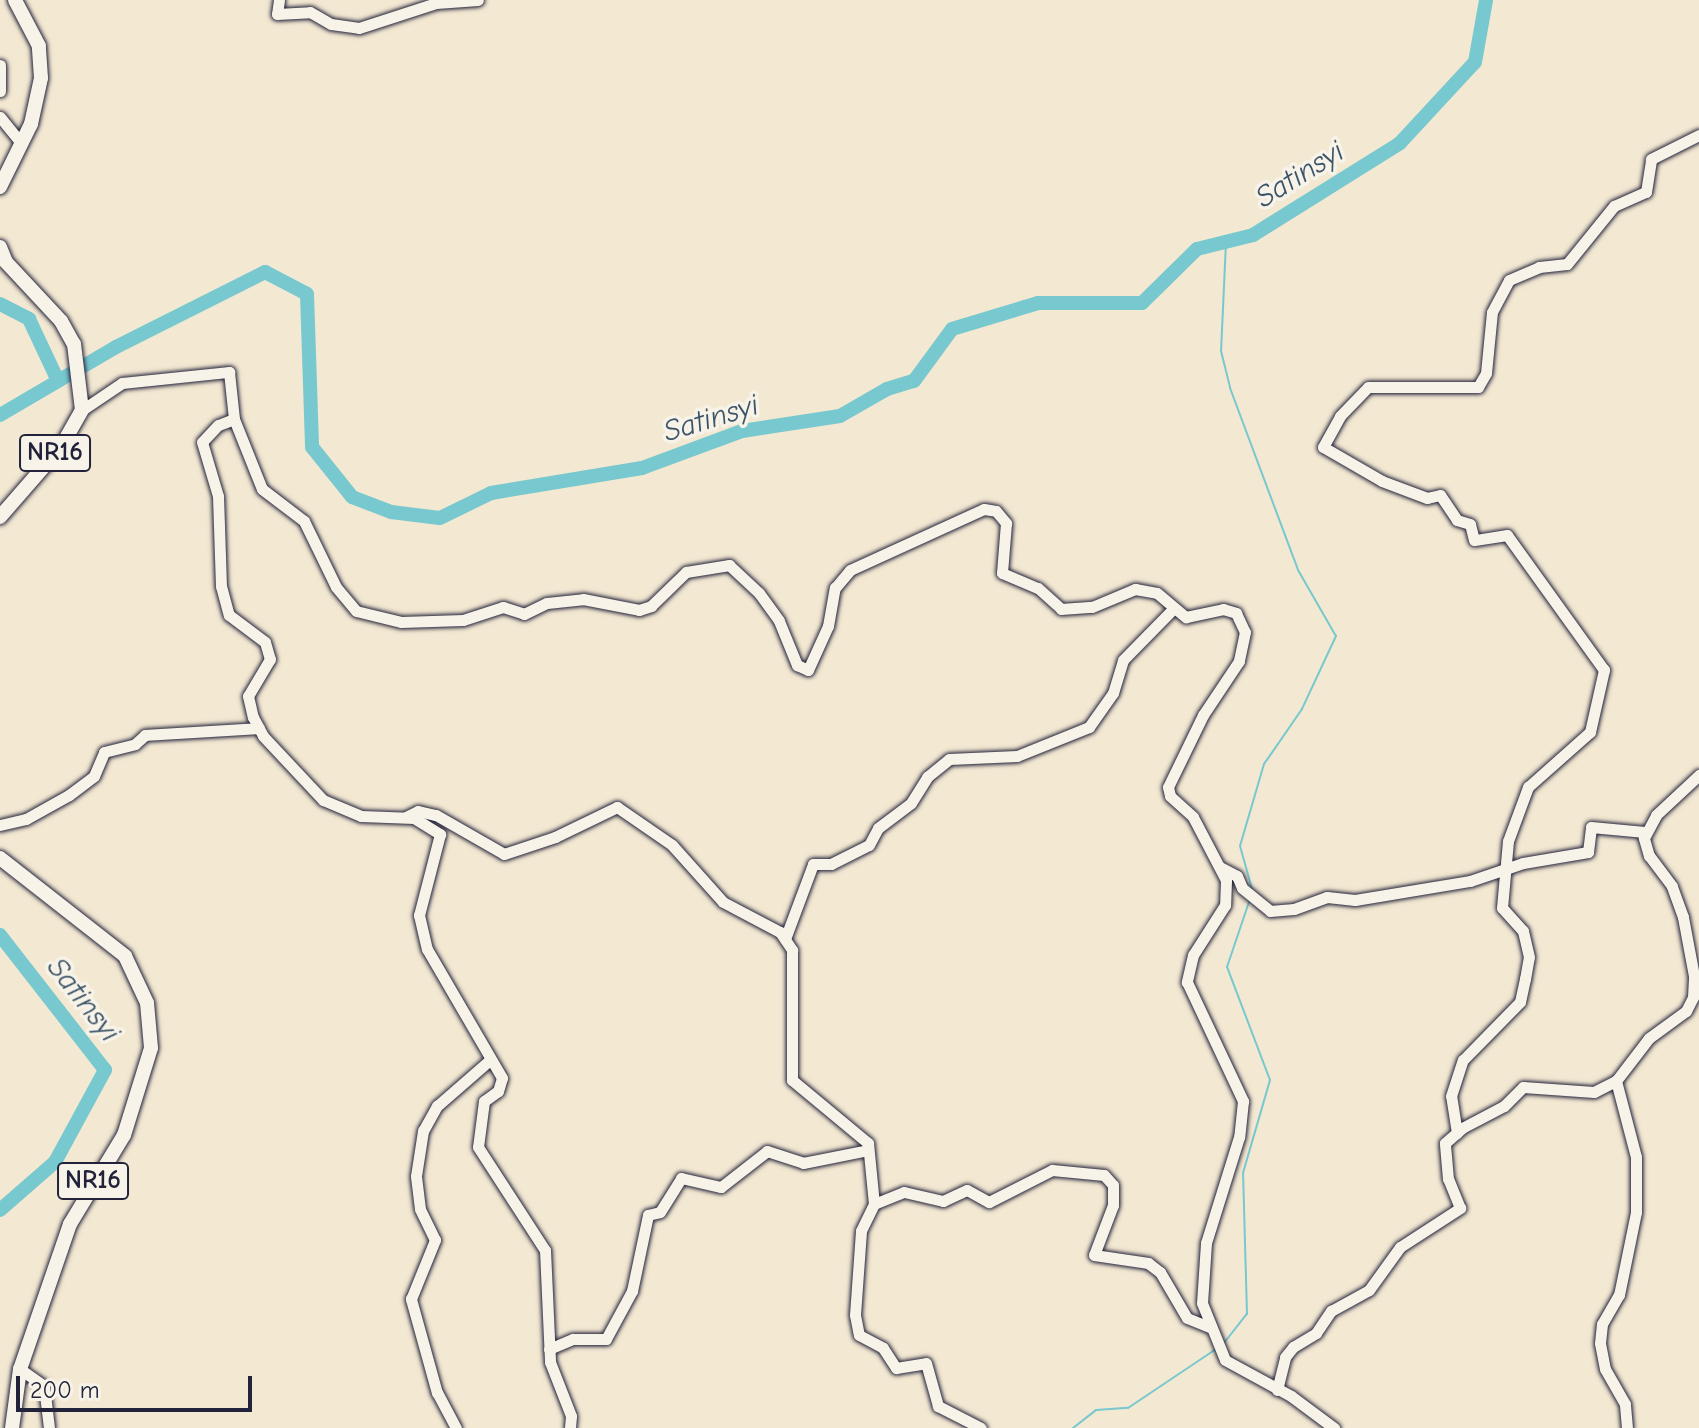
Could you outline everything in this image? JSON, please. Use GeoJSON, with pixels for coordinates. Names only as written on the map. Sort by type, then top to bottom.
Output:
{"type":"FeatureCollection","features":[{"type":"Feature","properties":{"kind":"main road"},"geometry":{"type":"LineString","coordinates":[[0,187],[38,103],[42,58],[15,0]]}},
{"type":"Feature","properties":{"kind":"main road","name":"NR16"},"geometry":{"type":"LineString","coordinates":[[0,247],[27,289],[64,327],[81,376],[82,410],[61,447],[0,517]]}},
{"type":"Feature","properties":{"kind":"main road","name":"NR16"},"geometry":{"type":"LineString","coordinates":[[0,858],[125,956],[147,1003],[151,1024],[151,1048],[136,1106],[70,1224],[20,1369],[12,1428]]}},
{"type":"Feature","properties":{"kind":"street"},"geometry":{"type":"LineString","coordinates":[[279,0],[277,14],[310,12],[331,24],[359,28],[436,3],[478,0]]}},
{"type":"Feature","properties":{"kind":"street"},"geometry":{"type":"LineString","coordinates":[[0,65],[0,91]]}},
{"type":"Feature","properties":{"kind":"street"},"geometry":{"type":"LineString","coordinates":[[0,117],[21,143]]}},
{"type":"Feature","properties":{"kind":"street"},"geometry":{"type":"LineString","coordinates":[[1457,1133],[1451,1096],[1463,1060],[1520,1002],[1529,957],[1523,931],[1502,908],[1508,841],[1528,787],[1590,732],[1604,670],[1507,535],[1474,540],[1470,524],[1457,520],[1440,495],[1427,498],[1382,481],[1323,447],[1340,416],[1368,387],[1478,387],[1486,373],[1492,312],[1509,280],[1539,267],[1567,264],[1614,206],[1646,192],[1651,159],[1699,135]]}},
{"type":"Feature","properties":{"kind":"street"},"geometry":{"type":"LineString","coordinates":[[82,410],[122,383],[227,371],[233,383],[234,419],[262,489],[304,521],[336,587],[356,611],[378,617],[463,620],[489,610],[524,614],[547,603],[583,599],[639,610],[651,606],[684,573],[722,565],[737,570],[753,586],[779,621],[797,665],[807,670],[824,639],[835,588],[850,570],[984,509],[996,511],[1006,523],[1002,573],[1036,587],[1061,609],[1092,607],[1129,589],[1154,592],[1173,609],[1191,618],[1229,609],[1238,615],[1245,632],[1238,665],[1206,710],[1168,787],[1170,796],[1191,813],[1226,880],[1225,905],[1186,973],[1191,998],[1243,1101],[1239,1137],[1204,1254],[1202,1303],[1209,1327],[1225,1360],[1334,1428]]}},
{"type":"Feature","properties":{"kind":"street"},"geometry":{"type":"LineString","coordinates":[[234,419],[218,425],[202,442],[218,496],[221,586],[229,615],[265,642],[270,659],[248,696],[259,728],[323,800],[361,816],[404,818],[440,834],[419,915],[424,938],[439,976],[461,1004],[502,1078],[498,1091],[484,1101],[478,1147],[545,1250],[549,1349],[558,1390],[571,1416],[570,1428]]}},
{"type":"Feature","properties":{"kind":"street"},"geometry":{"type":"LineString","coordinates":[[785,939],[813,864],[831,864],[869,845],[878,828],[911,803],[927,777],[949,759],[1017,756],[1089,727],[1113,693],[1123,660],[1173,609]]}},
{"type":"Feature","properties":{"kind":"street"},"geometry":{"type":"LineString","coordinates":[[0,825],[26,819],[69,795],[94,776],[104,752],[135,744],[145,735],[259,728]]}},
{"type":"Feature","properties":{"kind":"street"},"geometry":{"type":"LineString","coordinates":[[1277,1390],[1285,1357],[1293,1347],[1316,1333],[1331,1311],[1369,1290],[1400,1247],[1460,1208],[1446,1163],[1445,1143],[1504,1106],[1523,1087],[1594,1092],[1616,1081],[1649,1038],[1686,1011],[1695,983],[1675,892],[1646,850],[1645,832],[1670,799],[1699,775]]}},
{"type":"Feature","properties":{"kind":"street"},"geometry":{"type":"LineString","coordinates":[[404,818],[418,811],[436,815],[504,854],[555,837],[617,807],[672,845],[723,902],[756,915],[785,939],[792,950],[792,1080],[811,1101],[843,1120],[868,1143],[874,1204],[861,1231],[855,1315],[859,1335],[883,1348],[896,1368],[926,1363],[938,1406],[981,1428]]}},
{"type":"Feature","properties":{"kind":"street"},"geometry":{"type":"LineString","coordinates":[[1219,867],[1237,876],[1242,888],[1270,911],[1327,897],[1355,900],[1470,881],[1507,867],[1588,852],[1591,827],[1645,832]]}},
{"type":"Feature","properties":{"kind":"street"},"geometry":{"type":"LineString","coordinates":[[456,1428],[437,1393],[411,1299],[435,1240],[420,1209],[416,1176],[423,1131],[437,1106],[490,1060]]}},
{"type":"Feature","properties":{"kind":"street"},"geometry":{"type":"LineString","coordinates":[[1616,1081],[1636,1157],[1636,1212],[1619,1295],[1602,1324],[1600,1343],[1605,1369],[1625,1404],[1627,1428]]}},
{"type":"Feature","properties":{"kind":"street"},"geometry":{"type":"LineString","coordinates":[[549,1349],[573,1339],[606,1339],[632,1291],[648,1215],[660,1212],[681,1178],[705,1188],[721,1187],[767,1151],[803,1163],[868,1150]]}},
{"type":"Feature","properties":{"kind":"street"},"geometry":{"type":"LineString","coordinates":[[874,1204],[904,1192],[943,1201],[967,1190],[989,1202],[1052,1170],[1104,1175],[1113,1185],[1113,1205],[1094,1255],[1148,1263],[1187,1318],[1209,1327]]}},
{"type":"Feature","properties":{"kind":"street"},"geometry":{"type":"LineString","coordinates":[[20,1369],[44,1386],[49,1428]]}},
{"type":"Feature","properties":{"kind":"waterway","name":"Satinsyi"},"geometry":{"type":"LineString","coordinates":[[0,415],[116,347],[265,272],[307,294],[312,447],[352,497],[391,512],[440,518],[491,493],[642,468],[742,431],[840,416],[887,389],[914,381],[952,329],[1038,303],[1142,303],[1197,249],[1253,235],[1400,143],[1475,62],[1486,0]]}},
{"type":"Feature","properties":{"kind":"waterway"},"geometry":{"type":"LineString","coordinates":[[1226,242],[1221,351],[1230,388],[1298,570],[1336,636],[1302,709],[1264,764],[1240,846],[1252,889]]}},
{"type":"Feature","properties":{"kind":"waterway"},"geometry":{"type":"LineString","coordinates":[[0,304],[29,319],[58,381]]}},
{"type":"Feature","properties":{"kind":"waterway"},"geometry":{"type":"LineString","coordinates":[[1224,1343],[1247,1314],[1243,1173],[1270,1080],[1227,967],[1250,899]]}},
{"type":"Feature","properties":{"kind":"waterway","name":"Satinsyi"},"geometry":{"type":"LineString","coordinates":[[0,935],[105,1070],[55,1162],[0,1210]]}},
{"type":"Feature","properties":{"kind":"waterway"},"geometry":{"type":"LineString","coordinates":[[1073,1428],[1096,1410],[1128,1408],[1216,1349]]}}]}
